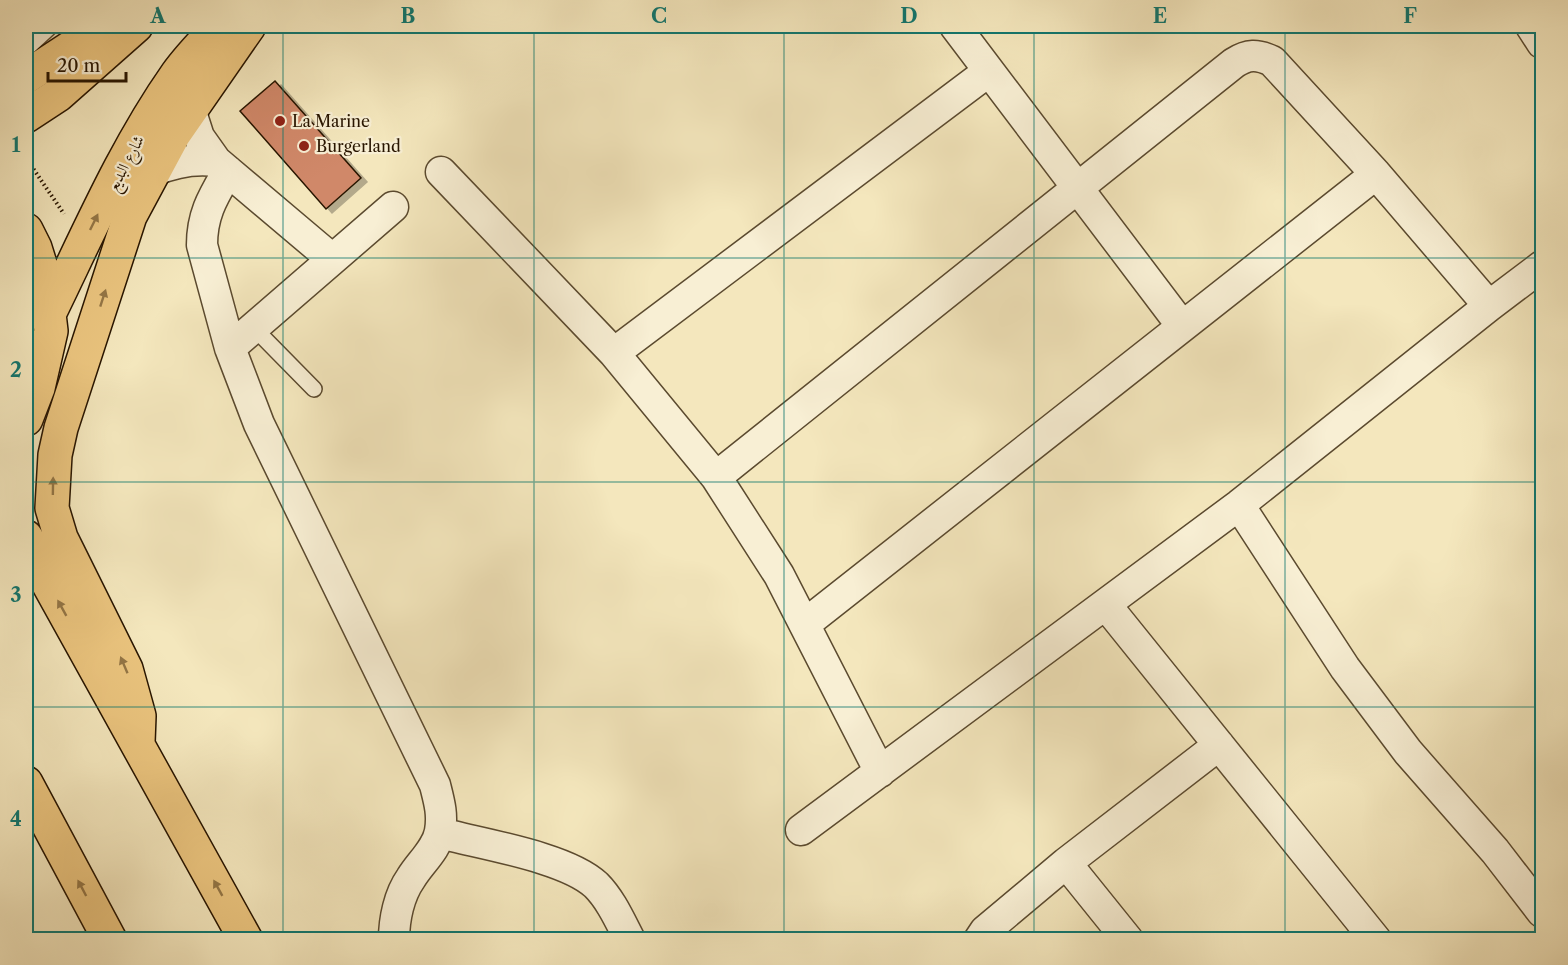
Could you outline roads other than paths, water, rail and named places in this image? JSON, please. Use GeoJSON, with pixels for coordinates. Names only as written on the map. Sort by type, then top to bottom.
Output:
{"type":"FeatureCollection","features":[{"type":"Feature","properties":{"kind":"main road"},"geometry":{"type":"LineString","coordinates":[[26,77],[90,35],[109,26]]}},
{"type":"Feature","properties":{"kind":"main road"},"geometry":{"type":"LineString","coordinates":[[26,116],[57,95],[136,26]]}},
{"type":"Feature","properties":{"kind":"main road","name":"شارع البديع"},"geometry":{"type":"LineString","coordinates":[[50,312],[141,131],[178,73],[219,26]]}},
{"type":"Feature","properties":{"kind":"main road"},"geometry":{"type":"LineString","coordinates":[[138,742],[139,716],[134,692],[116,647],[61,538],[52,508],[55,455],[67,407],[130,216],[153,171],[190,109],[249,26]]}},
{"type":"Feature","properties":{"kind":"main road"},"geometry":{"type":"LineString","coordinates":[[26,230],[35,248],[45,280],[51,331],[38,388],[26,419]]}},
{"type":"Feature","properties":{"kind":"main road"},"geometry":{"type":"LineString","coordinates":[[26,537],[43,574],[246,939]]}},
{"type":"Feature","properties":{"kind":"main road"},"geometry":{"type":"LineString","coordinates":[[26,783],[110,939]]}},
{"type":"Feature","properties":{"kind":"street"},"geometry":{"type":"LineString","coordinates":[[955,26],[1182,326]]}},
{"type":"Feature","properties":{"kind":"street"},"geometry":{"type":"LineString","coordinates":[[1531,26],[1542,43]]}},
{"type":"Feature","properties":{"kind":"street"},"geometry":{"type":"LineString","coordinates":[[716,477],[1234,63],[1246,56],[1259,55],[1272,60],[1376,174],[1489,306]]}},
{"type":"Feature","properties":{"kind":"street"},"geometry":{"type":"LineString","coordinates":[[614,353],[989,70]]}},
{"type":"Feature","properties":{"kind":"street"},"geometry":{"type":"LineString","coordinates":[[190,109],[199,137],[222,166],[332,259]]}},
{"type":"Feature","properties":{"kind":"street"},"geometry":{"type":"LineString","coordinates":[[153,171],[184,160],[200,159],[222,166]]}},
{"type":"Feature","properties":{"kind":"street"},"geometry":{"type":"LineString","coordinates":[[222,166],[205,215],[202,245],[230,348],[260,424],[435,785],[442,809],[440,833],[429,855],[409,879],[397,907],[394,939]]}},
{"type":"Feature","properties":{"kind":"street"},"geometry":{"type":"LineString","coordinates":[[441,172],[614,353],[716,477],[779,575],[880,772]]}},
{"type":"Feature","properties":{"kind":"street"},"geometry":{"type":"LineString","coordinates":[[806,624],[1376,174]]}},
{"type":"Feature","properties":{"kind":"street"},"geometry":{"type":"LineString","coordinates":[[230,348],[393,207]]}},
{"type":"Feature","properties":{"kind":"street"},"geometry":{"type":"LineString","coordinates":[[801,830],[1239,505],[1542,266]]}},
{"type":"Feature","properties":{"kind":"street"},"geometry":{"type":"LineString","coordinates":[[1239,505],[1352,677],[1408,752],[1495,851],[1542,912]]}},
{"type":"Feature","properties":{"kind":"street"},"geometry":{"type":"LineString","coordinates":[[1106,604],[1376,939]]}},
{"type":"Feature","properties":{"kind":"street"},"geometry":{"type":"LineString","coordinates":[[978,939],[1066,863],[1219,745]]}},
{"type":"Feature","properties":{"kind":"street"},"geometry":{"type":"LineString","coordinates":[[440,833],[571,868],[595,884],[610,901],[630,939]]}},
{"type":"Feature","properties":{"kind":"street"},"geometry":{"type":"LineString","coordinates":[[1066,863],[1128,939]]}},
{"type":"Feature","properties":{"kind":"lane"},"geometry":{"type":"LineString","coordinates":[[26,50],[51,26]]}},
{"type":"Feature","properties":{"kind":"lane"},"geometry":{"type":"LineString","coordinates":[[253,327],[314,389]]}},
{"type":"Feature","properties":{"kind":"place","name":"La Marine"},"geometry":{"type":"Point","coordinates":[280,121]}},
{"type":"Feature","properties":{"kind":"place","name":"Burgerland"},"geometry":{"type":"Point","coordinates":[304,146]}}]}
